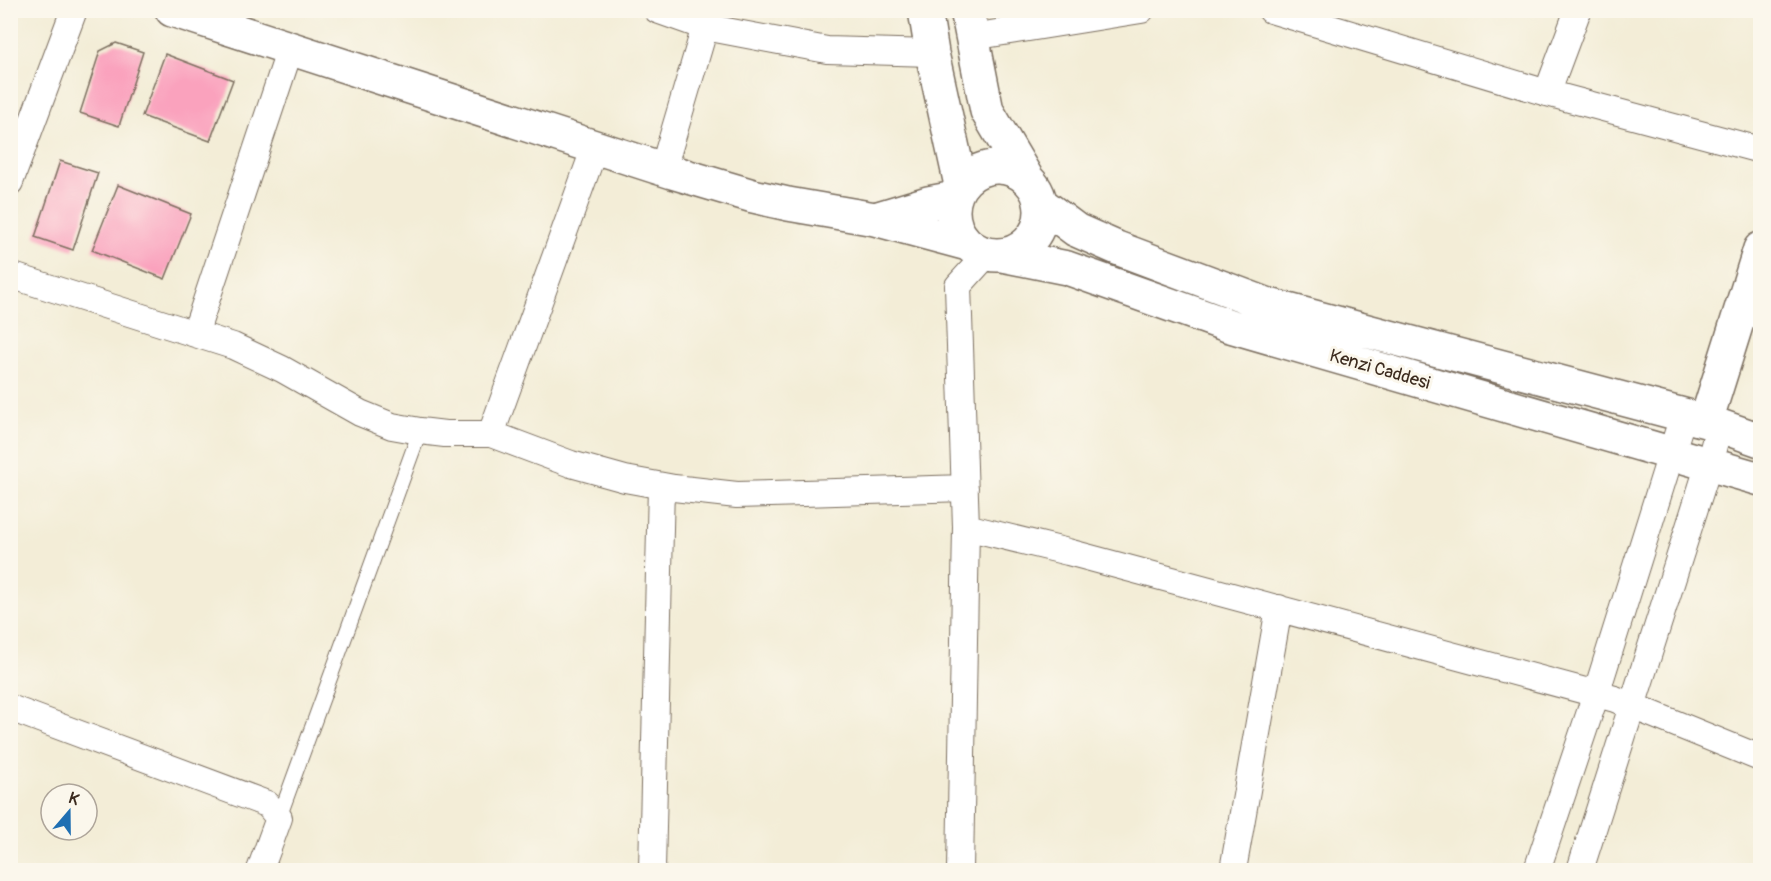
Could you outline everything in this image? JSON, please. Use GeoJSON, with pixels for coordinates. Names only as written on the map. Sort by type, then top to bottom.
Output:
{"type":"FeatureCollection","features":[{"type":"Feature","properties":{"kind":"main road","name":"Kenzi Caddesi"},"geometry":{"type":"LineString","coordinates":[[172,10],[663,169],[764,199],[876,219],[986,251],[1066,268],[1230,326],[1761,479]]}},
{"type":"Feature","properties":{"kind":"main road"},"geometry":{"type":"LineString","coordinates":[[925,10],[958,191]]}},
{"type":"Feature","properties":{"kind":"main road"},"geometry":{"type":"LineString","coordinates":[[969,24],[987,111],[1033,190],[1041,217],[1033,237],[1016,251],[986,251],[962,240],[955,226],[952,212],[958,191],[972,175],[985,168],[999,167],[1014,170],[1033,190]]}},
{"type":"Feature","properties":{"kind":"main road","name":"Kenzi Caddesi"},"geometry":{"type":"LineString","coordinates":[[1033,190],[1076,230],[1117,248],[1269,305],[1702,421],[1761,440]]}},
{"type":"Feature","properties":{"kind":"main road"},"geometry":{"type":"LineString","coordinates":[[876,219],[958,191]]}},
{"type":"Feature","properties":{"kind":"main road"},"geometry":{"type":"LineString","coordinates":[[1702,421],[1761,249]]}},
{"type":"Feature","properties":{"kind":"street"},"geometry":{"type":"LineString","coordinates":[[10,182],[74,10]]}},
{"type":"Feature","properties":{"kind":"street"},"geometry":{"type":"LineString","coordinates":[[657,10],[705,27],[827,50],[932,53]]}},
{"type":"Feature","properties":{"kind":"street"},"geometry":{"type":"LineString","coordinates":[[969,24],[1141,10]]}},
{"type":"Feature","properties":{"kind":"street"},"geometry":{"type":"LineString","coordinates":[[1547,93],[1578,10]]}},
{"type":"Feature","properties":{"kind":"street"},"geometry":{"type":"LineString","coordinates":[[1281,12],[1547,93],[1761,150]]}},
{"type":"Feature","properties":{"kind":"street"},"geometry":{"type":"LineString","coordinates":[[663,169],[705,27]]}},
{"type":"Feature","properties":{"kind":"street"},"geometry":{"type":"LineString","coordinates":[[195,334],[290,49]]}},
{"type":"Feature","properties":{"kind":"street"},"geometry":{"type":"LineString","coordinates":[[491,434],[595,147]]}},
{"type":"Feature","properties":{"kind":"street"},"geometry":{"type":"LineString","coordinates":[[960,870],[966,527],[958,286],[986,251]]}},
{"type":"Feature","properties":{"kind":"street"},"geometry":{"type":"LineString","coordinates":[[10,274],[233,346],[282,369],[360,412],[392,426],[445,434],[491,434],[571,464],[626,479],[661,486],[737,495],[965,488]]}},
{"type":"Feature","properties":{"kind":"street"},"geometry":{"type":"LineString","coordinates":[[1537,870],[1596,694],[1671,453],[1702,421]]}},
{"type":"Feature","properties":{"kind":"street"},"geometry":{"type":"LineString","coordinates":[[1580,870],[1709,464],[1702,421]]}},
{"type":"Feature","properties":{"kind":"street"},"geometry":{"type":"LineString","coordinates":[[652,870],[661,486]]}},
{"type":"Feature","properties":{"kind":"street"},"geometry":{"type":"LineString","coordinates":[[966,527],[1279,608],[1596,694],[1631,705],[1761,758]]}},
{"type":"Feature","properties":{"kind":"street"},"geometry":{"type":"LineString","coordinates":[[1233,870],[1279,608]]}},
{"type":"Feature","properties":{"kind":"street"},"geometry":{"type":"LineString","coordinates":[[10,708],[267,804],[279,818],[260,870]]}},
{"type":"Feature","properties":{"kind":"lane"},"geometry":{"type":"LineString","coordinates":[[279,818],[420,431]]}},
{"type":"Feature","properties":{"kind":"building"},"geometry":{"type":"Polygon","coordinates":[[[116,43],[143,52],[119,126],[80,113],[100,51],[116,43]]]}},
{"type":"Feature","properties":{"kind":"building"},"geometry":{"type":"Polygon","coordinates":[[[165,54],[233,80],[210,141],[142,116],[165,54]]]}},
{"type":"Feature","properties":{"kind":"building"},"geometry":{"type":"Polygon","coordinates":[[[60,161],[98,173],[73,250],[35,237],[60,161]]]}},
{"type":"Feature","properties":{"kind":"building"},"geometry":{"type":"Polygon","coordinates":[[[118,185],[191,214],[165,279],[92,250],[118,185]]]}}]}
